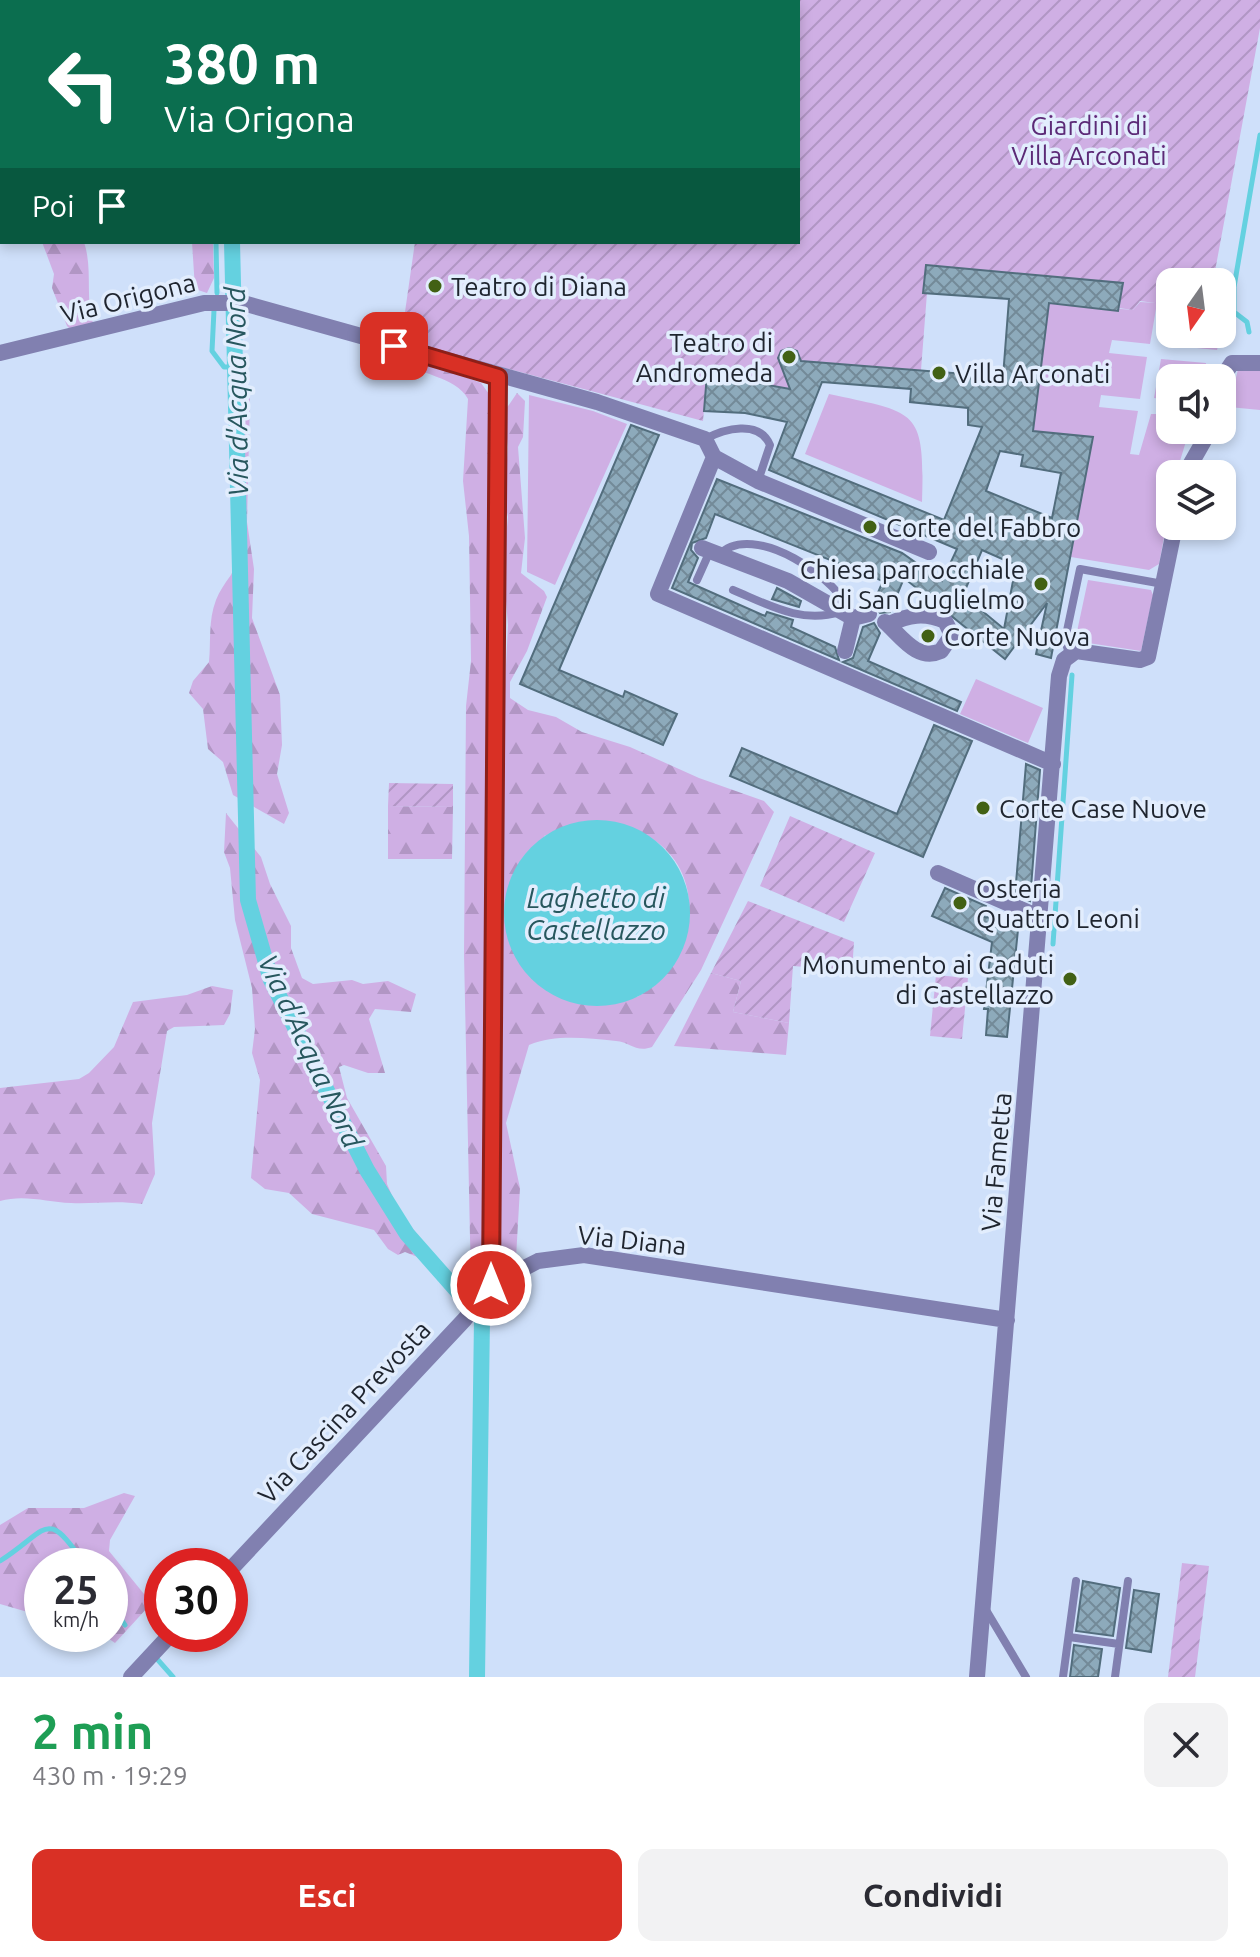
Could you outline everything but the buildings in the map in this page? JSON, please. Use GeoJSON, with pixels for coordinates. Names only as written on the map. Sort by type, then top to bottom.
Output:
{"type":"FeatureCollection","features":[{"type":"Feature","properties":{"kind":"street","name":"Via Origona"},"geometry":{"type":"LineString","coordinates":[[0,353],[184,308],[222,302],[243,303],[498,377],[597,402],[705,439]]}},
{"type":"Feature","properties":{"kind":"street"},"geometry":{"type":"LineString","coordinates":[[1231,364],[1260,363]]}},
{"type":"Feature","properties":{"kind":"street"},"geometry":{"type":"LineString","coordinates":[[491,1285],[498,377]]}},
{"type":"Feature","properties":{"kind":"street"},"geometry":{"type":"LineString","coordinates":[[705,439],[714,457],[758,481],[929,552]]}},
{"type":"Feature","properties":{"kind":"street"},"geometry":{"type":"LineString","coordinates":[[714,457],[683,540],[658,594],[1053,764]]}},
{"type":"Feature","properties":{"kind":"street"},"geometry":{"type":"LineString","coordinates":[[1069,654],[1083,650],[1140,660],[1148,657],[1172,540]]}},
{"type":"Feature","properties":{"kind":"street"},"geometry":{"type":"LineString","coordinates":[[710,551],[788,581],[854,615],[845,651]]}},
{"type":"Feature","properties":{"kind":"street","name":"Via Fametta"},"geometry":{"type":"LineString","coordinates":[[977,1677],[1059,676],[1069,654]]}},
{"type":"Feature","properties":{"kind":"street"},"geometry":{"type":"LineString","coordinates":[[938,873],[1039,917]]}},
{"type":"Feature","properties":{"kind":"street","name":"Via Diana"},"geometry":{"type":"LineString","coordinates":[[491,1285],[538,1261],[584,1255],[1007,1320]]}},
{"type":"Feature","properties":{"kind":"street","name":"Via Cascina Prevosta"},"geometry":{"type":"LineString","coordinates":[[248,1551],[465,1319],[491,1285]]}},
{"type":"Feature","properties":{"kind":"street"},"geometry":{"type":"LineString","coordinates":[[131,1677],[154,1652]]}},
{"type":"Feature","properties":{"kind":"lane"},"geometry":{"type":"LineString","coordinates":[[705,439],[723,429],[754,429],[768,439],[770,445],[758,481]]}},
{"type":"Feature","properties":{"kind":"lane"},"geometry":{"type":"LineString","coordinates":[[697,580],[710,551],[747,542],[802,563],[833,583],[854,615],[820,618],[785,612],[733,590]]}},
{"type":"Feature","properties":{"kind":"lane"},"geometry":{"type":"LineString","coordinates":[[788,581],[802,563]]}},
{"type":"Feature","properties":{"kind":"lane"},"geometry":{"type":"LineString","coordinates":[[1069,654],[1065,640],[1080,569],[1164,584]]}},
{"type":"Feature","properties":{"kind":"lane"},"geometry":{"type":"LineString","coordinates":[[1063,1677],[1076,1581]]}},
{"type":"Feature","properties":{"kind":"lane"},"geometry":{"type":"LineString","coordinates":[[1115,1677],[1128,1581]]}},
{"type":"Feature","properties":{"kind":"lane"},"geometry":{"type":"LineString","coordinates":[[984,1606],[1026,1677]]}},
{"type":"Feature","properties":{"kind":"lane"},"geometry":{"type":"LineString","coordinates":[[1069,1637],[1119,1644]]}},
{"type":"Feature","properties":{"kind":"green space","name":"Giardini di Villa Arconati"},"geometry":{"type":"Polygon","coordinates":[[[800,0],[1260,0],[1260,28],[1216,268],[1156,268],[1156,303],[1140,301],[1133,310],[1119,308],[1123,283],[927,293],[921,370],[811,362],[800,391],[707,375],[703,421],[401,340],[415,244],[800,244],[800,0]]]}},
{"type":"Feature","properties":{"kind":"green space"},"geometry":{"type":"Polygon","coordinates":[[[43,244],[84,244],[93,323],[70,329],[67,326],[52,288],[54,274],[43,244]]]}},
{"type":"Feature","properties":{"kind":"green space"},"geometry":{"type":"Polygon","coordinates":[[[192,244],[213,244],[214,278],[207,293],[195,289],[192,244]]]}},
{"type":"Feature","properties":{"kind":"green space"},"geometry":{"type":"Polygon","coordinates":[[[1140,302],[1156,303],[1150,344],[1112,340],[1109,353],[1147,357],[1140,399],[1101,395],[1099,407],[1138,411],[1130,454],[1139,455],[1151,414],[1156,414],[1156,444],[1185,444],[1180,460],[1156,460],[1156,540],[1164,540],[1159,564],[1149,570],[1071,557],[1092,437],[1033,431],[1049,303],[1133,310],[1140,302]]]}},
{"type":"Feature","properties":{"kind":"green space"},"geometry":{"type":"Polygon","coordinates":[[[412,357],[481,383],[489,394],[486,688],[490,840],[486,859],[484,1277],[476,1285],[471,1272],[464,954],[466,706],[471,661],[469,536],[463,481],[468,399],[455,385],[417,369],[401,358],[412,357]]]}},
{"type":"Feature","properties":{"kind":"green space"},"geometry":{"type":"Polygon","coordinates":[[[1161,359],[1206,363],[1206,364],[1160,364],[1161,359]]]}},
{"type":"Feature","properties":{"kind":"green space"},"geometry":{"type":"Polygon","coordinates":[[[1239,365],[1260,367],[1260,410],[1236,408],[1239,365]]]}},
{"type":"Feature","properties":{"kind":"green space"},"geometry":{"type":"Polygon","coordinates":[[[517,393],[525,401],[523,437],[518,447],[525,538],[521,573],[547,597],[527,651],[510,682],[510,698],[528,710],[556,717],[582,732],[630,747],[699,778],[764,801],[774,812],[701,970],[652,1047],[642,1049],[616,1041],[571,1038],[550,1039],[529,1045],[506,1123],[520,1188],[516,1258],[503,1270],[495,1269],[498,1047],[503,1019],[498,899],[503,856],[499,804],[504,783],[502,746],[508,625],[503,565],[508,517],[504,499],[508,447],[504,412],[517,393]],[[585,821],[544,836],[637,997],[656,983],[672,965],[682,943],[688,920],[689,897],[683,875],[670,855],[644,834],[585,821]]]}},
{"type":"Feature","properties":{"kind":"green space"},"geometry":{"type":"Polygon","coordinates":[[[829,394],[881,406],[910,420],[921,448],[922,502],[805,454],[829,394]]]}},
{"type":"Feature","properties":{"kind":"green space"},"geometry":{"type":"Polygon","coordinates":[[[529,395],[593,411],[627,424],[555,585],[527,572],[529,395]]]}},
{"type":"Feature","properties":{"kind":"green space"},"geometry":{"type":"Polygon","coordinates":[[[250,398],[247,522],[254,569],[252,618],[280,695],[282,745],[277,774],[289,813],[284,824],[233,795],[223,762],[208,749],[203,709],[189,693],[193,681],[209,662],[216,600],[243,551],[242,423],[250,398]]]}},
{"type":"Feature","properties":{"kind":"green space"},"geometry":{"type":"Polygon","coordinates":[[[1088,580],[1151,590],[1153,595],[1141,651],[1075,641],[1088,580]]]}},
{"type":"Feature","properties":{"kind":"green space"},"geometry":{"type":"Polygon","coordinates":[[[976,679],[1043,708],[1028,743],[960,714],[976,679]]]}},
{"type":"Feature","properties":{"kind":"green space"},"geometry":{"type":"Polygon","coordinates":[[[389,783],[453,784],[453,807],[388,806],[389,783]]]}},
{"type":"Feature","properties":{"kind":"green space"},"geometry":{"type":"Polygon","coordinates":[[[388,806],[453,807],[452,859],[388,859],[388,806]]]}},
{"type":"Feature","properties":{"kind":"green space"},"geometry":{"type":"Polygon","coordinates":[[[226,813],[261,857],[270,884],[291,926],[291,948],[302,978],[313,984],[352,980],[363,984],[388,981],[416,994],[411,1012],[375,1009],[369,1019],[385,1073],[368,1073],[344,1065],[339,1067],[347,1098],[386,1166],[387,1184],[398,1209],[442,1267],[405,1252],[398,1255],[388,1249],[374,1230],[312,1214],[289,1193],[265,1189],[251,1178],[260,1080],[252,1053],[255,1029],[252,988],[235,920],[230,868],[224,852],[226,813]]]}},
{"type":"Feature","properties":{"kind":"green space"},"geometry":{"type":"Polygon","coordinates":[[[790,816],[875,853],[844,922],[760,886],[790,816]]]}},
{"type":"Feature","properties":{"kind":"green space"},"geometry":{"type":"Polygon","coordinates":[[[748,901],[854,942],[852,971],[793,966],[789,1023],[733,1012],[741,981],[711,973],[748,901]]]}},
{"type":"Feature","properties":{"kind":"green space"},"geometry":{"type":"Polygon","coordinates":[[[711,973],[741,981],[733,1012],[789,1023],[786,1055],[674,1046],[711,973]]]}},
{"type":"Feature","properties":{"kind":"green space"},"geometry":{"type":"Polygon","coordinates":[[[936,975],[968,978],[962,1039],[930,1036],[936,975]]]}},
{"type":"Feature","properties":{"kind":"green space"},"geometry":{"type":"Polygon","coordinates":[[[212,986],[233,990],[230,1014],[224,1025],[174,1027],[167,1031],[152,1123],[155,1174],[142,1204],[71,1203],[27,1198],[0,1201],[0,1088],[79,1079],[114,1047],[133,1002],[187,995],[212,986]]]}},
{"type":"Feature","properties":{"kind":"green space"},"geometry":{"type":"Polygon","coordinates":[[[124,1493],[135,1496],[110,1540],[109,1548],[24,1548],[24,1611],[0,1604],[0,1525],[28,1508],[84,1508],[124,1493]]]}},
{"type":"Feature","properties":{"kind":"green space"},"geometry":{"type":"Polygon","coordinates":[[[1182,1563],[1209,1566],[1195,1677],[1168,1677],[1182,1563]]]}},
{"type":"Feature","properties":{"kind":"green space"},"geometry":{"type":"Polygon","coordinates":[[[128,1574],[144,1594],[144,1611],[128,1629],[128,1574]]]}},
{"type":"Feature","properties":{"kind":"water","name":"Laghetto di Castellazzo"},"geometry":{"type":"Polygon","coordinates":[[[597,820],[632,828],[662,848],[682,878],[690,913],[682,948],[662,978],[632,998],[597,1006],[562,998],[532,978],[512,948],[504,913],[512,878],[532,848],[562,828],[597,820]]]}},
{"type":"Feature","properties":{"kind":"waterway"},"geometry":{"type":"LineString","coordinates":[[1249,332],[1247,322],[1234,312],[1234,287],[1260,135]]}},
{"type":"Feature","properties":{"kind":"waterway"},"geometry":{"type":"LineString","coordinates":[[216,244],[217,293]]}},
{"type":"Feature","properties":{"kind":"waterway","name":"Via d'Acqua Nord"},"geometry":{"type":"LineString","coordinates":[[232,244],[248,900],[271,980],[367,1170],[407,1234],[482,1319],[477,1677]]}},
{"type":"Feature","properties":{"kind":"waterway"},"geometry":{"type":"LineString","coordinates":[[214,310],[212,351],[224,367],[235,367]]}},
{"type":"Feature","properties":{"kind":"waterway"},"geometry":{"type":"LineString","coordinates":[[1053,944],[1072,675]]}},
{"type":"Feature","properties":{"kind":"waterway"},"geometry":{"type":"LineString","coordinates":[[0,1561],[46,1529],[54,1529],[74,1548]]}},
{"type":"Feature","properties":{"kind":"waterway"},"geometry":{"type":"LineString","coordinates":[[158,1660],[173,1677]]}},
{"type":"Feature","properties":{"kind":"place","name":"Teatro di Diana"},"geometry":{"type":"Point","coordinates":[435,286]}},
{"type":"Feature","properties":{"kind":"place","name":"Teatro di Andromeda"},"geometry":{"type":"Point","coordinates":[789,357]}},
{"type":"Feature","properties":{"kind":"place","name":"Villa Arconati"},"geometry":{"type":"Point","coordinates":[939,373]}},
{"type":"Feature","properties":{"kind":"place","name":"Corte del Fabbro"},"geometry":{"type":"Point","coordinates":[870,527]}},
{"type":"Feature","properties":{"kind":"place","name":"Chiesa parrocchiale di San Guglielmo"},"geometry":{"type":"Point","coordinates":[1041,584]}},
{"type":"Feature","properties":{"kind":"place","name":"Corte Nuova"},"geometry":{"type":"Point","coordinates":[928,636]}},
{"type":"Feature","properties":{"kind":"place","name":"Corte Case Nuove"},"geometry":{"type":"Point","coordinates":[983,808]}},
{"type":"Feature","properties":{"kind":"place","name":"Osteria Quattro Leoni"},"geometry":{"type":"Point","coordinates":[960,903]}},
{"type":"Feature","properties":{"kind":"place","name":"Monumento ai Caduti di Castellazzo"},"geometry":{"type":"Point","coordinates":[1070,979]}},
{"type":"Feature","properties":{"kind":"route"},"geometry":{"type":"LineString","coordinates":[[394,346],[498,377],[491,1285]]}}]}
